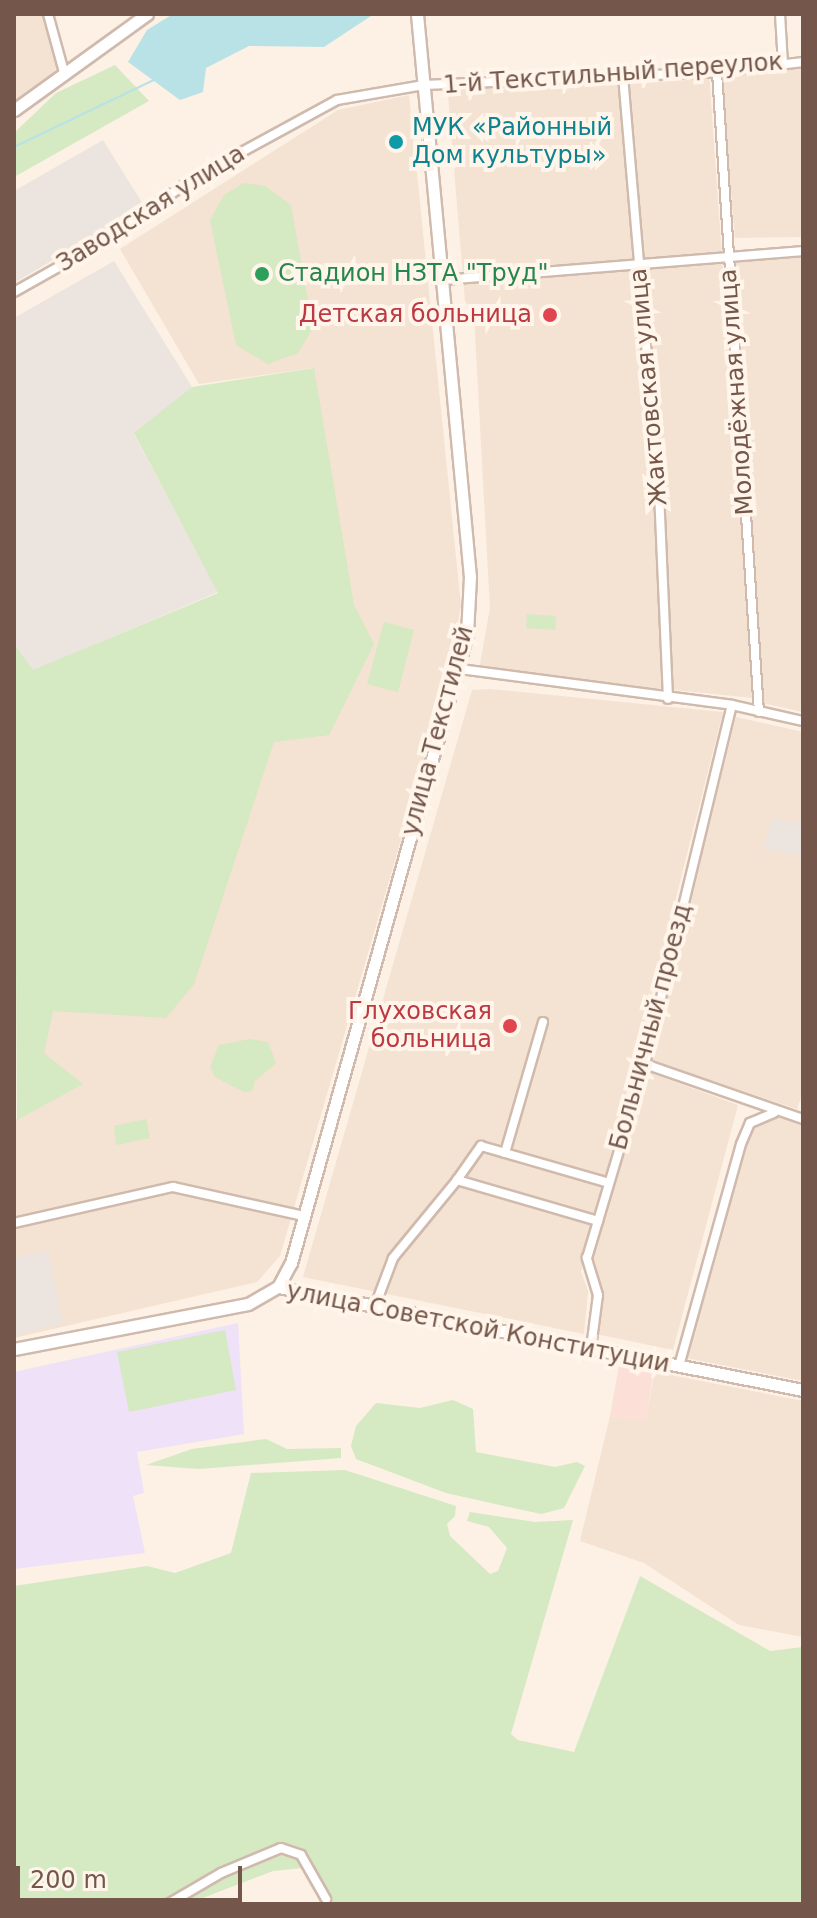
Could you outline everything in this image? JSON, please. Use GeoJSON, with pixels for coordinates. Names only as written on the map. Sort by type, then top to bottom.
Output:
{"type":"FeatureCollection","features":[{"type":"Feature","properties":{"kind":"street"},"geometry":{"type":"LineString","coordinates":[[48,14],[64,72]]}},
{"type":"Feature","properties":{"kind":"street"},"geometry":{"type":"LineString","coordinates":[[14,110],[147,14]]}},
{"type":"Feature","properties":{"kind":"street","name":"улица Текстилей"},"geometry":{"type":"LineString","coordinates":[[278,1287],[304,1216],[460,669],[470,577],[417,14]]}},
{"type":"Feature","properties":{"kind":"street"},"geometry":{"type":"LineString","coordinates":[[780,14],[783,64]]}},
{"type":"Feature","properties":{"kind":"street","name":"1-й Текстильный переулок"},"geometry":{"type":"LineString","coordinates":[[424,85],[717,72],[803,62]]}},
{"type":"Feature","properties":{"kind":"street","name":"Молодёжная улица"},"geometry":{"type":"LineString","coordinates":[[717,72],[759,712]]}},
{"type":"Feature","properties":{"kind":"street","name":"Жактовская улица"},"geometry":{"type":"LineString","coordinates":[[623,76],[659,492],[668,699]]}},
{"type":"Feature","properties":{"kind":"street","name":"Заводская улица"},"geometry":{"type":"LineString","coordinates":[[14,292],[101,243],[194,178],[337,100],[424,85]]}},
{"type":"Feature","properties":{"kind":"street"},"geometry":{"type":"LineString","coordinates":[[444,280],[803,251]]}},
{"type":"Feature","properties":{"kind":"street"},"geometry":{"type":"LineString","coordinates":[[460,669],[668,699],[732,705],[803,721]]}},
{"type":"Feature","properties":{"kind":"street","name":"Больничный проезд"},"geometry":{"type":"LineString","coordinates":[[591,1348],[598,1295],[587,1258],[645,1064],[732,705]]}},
{"type":"Feature","properties":{"kind":"street"},"geometry":{"type":"LineString","coordinates":[[505,1153],[543,1022]]}},
{"type":"Feature","properties":{"kind":"street"},"geometry":{"type":"LineString","coordinates":[[645,1064],[774,1113],[803,1119]]}},
{"type":"Feature","properties":{"kind":"street"},"geometry":{"type":"LineString","coordinates":[[679,1366],[741,1144],[750,1123],[774,1113]]}},
{"type":"Feature","properties":{"kind":"street"},"geometry":{"type":"LineString","coordinates":[[375,1306],[393,1258],[481,1146],[609,1183]]}},
{"type":"Feature","properties":{"kind":"street"},"geometry":{"type":"LineString","coordinates":[[457,1180],[598,1221]]}},
{"type":"Feature","properties":{"kind":"street"},"geometry":{"type":"LineString","coordinates":[[14,1223],[173,1187],[304,1216]]}},
{"type":"Feature","properties":{"kind":"street","name":"улица Советской Конституции"},"geometry":{"type":"LineString","coordinates":[[14,1349],[248,1304],[278,1287],[803,1390]]}},
{"type":"Feature","properties":{"kind":"street"},"geometry":{"type":"LineString","coordinates":[[168,1904],[221,1873],[281,1848],[301,1855],[326,1899]]}},
{"type":"Feature","properties":{"kind":"shaded area"},"geometry":{"type":"Polygon","coordinates":[[[14,14],[42,14],[58,64],[54,73],[14,102],[14,14]]]}},
{"type":"Feature","properties":{"kind":"shaded area"},"geometry":{"type":"Polygon","coordinates":[[[803,66],[803,237],[735,238],[721,71],[803,66]]]}},
{"type":"Feature","properties":{"kind":"shaded area"},"geometry":{"type":"Polygon","coordinates":[[[709,73],[753,698],[479,670],[490,608],[474,315],[465,301],[447,83],[709,73]]]}},
{"type":"Feature","properties":{"kind":"shaded area"},"geometry":{"type":"Polygon","coordinates":[[[409,95],[461,606],[445,688],[280,1256],[257,1282],[14,1338],[14,1115],[17,1120],[42,1053],[51,1010],[272,741],[352,604],[312,368],[199,384],[120,249],[338,110],[409,95]]]}},
{"type":"Feature","properties":{"kind":"shaded area"},"geometry":{"type":"Polygon","coordinates":[[[103,140],[144,206],[14,283],[14,191],[103,140]]]}},
{"type":"Feature","properties":{"kind":"shaded area"},"geometry":{"type":"Polygon","coordinates":[[[803,256],[803,712],[763,703],[733,262],[803,256]]]}},
{"type":"Feature","properties":{"kind":"shaded area"},"geometry":{"type":"Polygon","coordinates":[[[114,261],[192,387],[134,434],[218,592],[32,671],[14,644],[14,318],[114,261]]]}},
{"type":"Feature","properties":{"kind":"shaded area"},"geometry":{"type":"Polygon","coordinates":[[[490,689],[723,712],[581,1272],[588,1291],[584,1334],[303,1277],[472,690],[490,689]]]}},
{"type":"Feature","properties":{"kind":"shaded area"},"geometry":{"type":"Polygon","coordinates":[[[736,717],[803,732],[803,1092],[797,1109],[651,1060],[736,717]]]}},
{"type":"Feature","properties":{"kind":"shaded area"},"geometry":{"type":"Polygon","coordinates":[[[772,818],[803,824],[803,856],[764,849],[772,818]]]}},
{"type":"Feature","properties":{"kind":"shaded area"},"geometry":{"type":"Polygon","coordinates":[[[648,1072],[738,1105],[673,1350],[596,1334],[603,1294],[592,1256],[648,1072]]]}},
{"type":"Feature","properties":{"kind":"shaded area"},"geometry":{"type":"Polygon","coordinates":[[[776,1116],[803,1126],[803,1381],[686,1358],[746,1144],[755,1126],[776,1116]]]}},
{"type":"Feature","properties":{"kind":"shaded area"},"geometry":{"type":"Polygon","coordinates":[[[48,1250],[63,1323],[14,1335],[14,1258],[48,1250]]]}},
{"type":"Feature","properties":{"kind":"shaded area"},"geometry":{"type":"Polygon","coordinates":[[[238,1323],[244,1434],[137,1452],[144,1493],[133,1496],[145,1553],[14,1569],[14,1372],[238,1323]]]}},
{"type":"Feature","properties":{"kind":"shaded area"},"geometry":{"type":"Polygon","coordinates":[[[619,1365],[654,1372],[645,1422],[610,1416],[619,1365]]]}},
{"type":"Feature","properties":{"kind":"shaded area"},"geometry":{"type":"Polygon","coordinates":[[[655,1372],[803,1401],[803,1637],[739,1625],[644,1563],[580,1541],[610,1416],[645,1421],[655,1372]]]}},
{"type":"Feature","properties":{"kind":"green space"},"geometry":{"type":"Polygon","coordinates":[[[115,65],[149,101],[14,177],[14,133],[56,93],[115,65]]]}},
{"type":"Feature","properties":{"kind":"green space","name":"Стадион НЗТА \"Труд\""},"geometry":{"type":"Polygon","coordinates":[[[244,183],[265,186],[291,205],[313,328],[298,353],[268,364],[236,345],[210,220],[224,195],[244,183]]]}},
{"type":"Feature","properties":{"kind":"green space"},"geometry":{"type":"Polygon","coordinates":[[[314,368],[354,605],[374,644],[329,735],[274,742],[194,984],[166,1018],[53,1011],[44,1053],[83,1084],[17,1120],[14,644],[33,670],[218,593],[134,433],[192,387],[314,368]]]}},
{"type":"Feature","properties":{"kind":"green space"},"geometry":{"type":"Polygon","coordinates":[[[527,614],[556,616],[555,630],[526,628],[527,614]]]}},
{"type":"Feature","properties":{"kind":"green space"},"geometry":{"type":"Polygon","coordinates":[[[384,622],[414,630],[398,692],[367,684],[384,622]]]}},
{"type":"Feature","properties":{"kind":"green space"},"geometry":{"type":"Polygon","coordinates":[[[250,1039],[268,1042],[276,1063],[255,1081],[252,1091],[244,1092],[215,1077],[210,1067],[219,1045],[250,1039]]]}},
{"type":"Feature","properties":{"kind":"green space"},"geometry":{"type":"Polygon","coordinates":[[[146,1119],[150,1138],[116,1145],[114,1126],[146,1119]]]}},
{"type":"Feature","properties":{"kind":"green space"},"geometry":{"type":"Polygon","coordinates":[[[225,1330],[236,1390],[129,1412],[117,1352],[225,1330]]]}},
{"type":"Feature","properties":{"kind":"green space"},"geometry":{"type":"Polygon","coordinates":[[[453,1400],[473,1409],[476,1452],[555,1467],[577,1462],[585,1466],[564,1508],[541,1514],[446,1493],[356,1459],[351,1446],[356,1426],[376,1403],[420,1408],[453,1400]]]}},
{"type":"Feature","properties":{"kind":"green space"},"geometry":{"type":"Polygon","coordinates":[[[266,1439],[287,1449],[341,1448],[341,1458],[199,1469],[146,1465],[192,1449],[266,1439]]]}},
{"type":"Feature","properties":{"kind":"green space"},"geometry":{"type":"Polygon","coordinates":[[[345,1470],[456,1506],[455,1516],[447,1524],[450,1536],[490,1574],[498,1571],[507,1548],[489,1527],[467,1521],[470,1512],[535,1522],[573,1520],[511,1734],[518,1740],[574,1752],[640,1576],[770,1651],[803,1647],[803,1904],[320,1904],[312,1878],[302,1868],[273,1871],[187,1904],[14,1904],[14,1586],[147,1566],[175,1573],[231,1553],[251,1473],[345,1470]]]}},
{"type":"Feature","properties":{"kind":"water"},"geometry":{"type":"Polygon","coordinates":[[[173,14],[374,14],[324,47],[249,46],[206,68],[203,92],[180,100],[128,62],[147,30],[173,14]]]}},
{"type":"Feature","properties":{"kind":"waterway"},"geometry":{"type":"LineString","coordinates":[[14,147],[154,80]]}},
{"type":"Feature","properties":{"kind":"place","name":"МУК «Районный Дом культуры»"},"geometry":{"type":"Point","coordinates":[396,142]}},
{"type":"Feature","properties":{"kind":"place","name":"Стадион НЗТА \"Труд\""},"geometry":{"type":"Point","coordinates":[262,274]}},
{"type":"Feature","properties":{"kind":"place","name":"Детская больница"},"geometry":{"type":"Point","coordinates":[550,315]}},
{"type":"Feature","properties":{"kind":"place","name":"Глуховская больница"},"geometry":{"type":"Point","coordinates":[510,1026]}}]}
